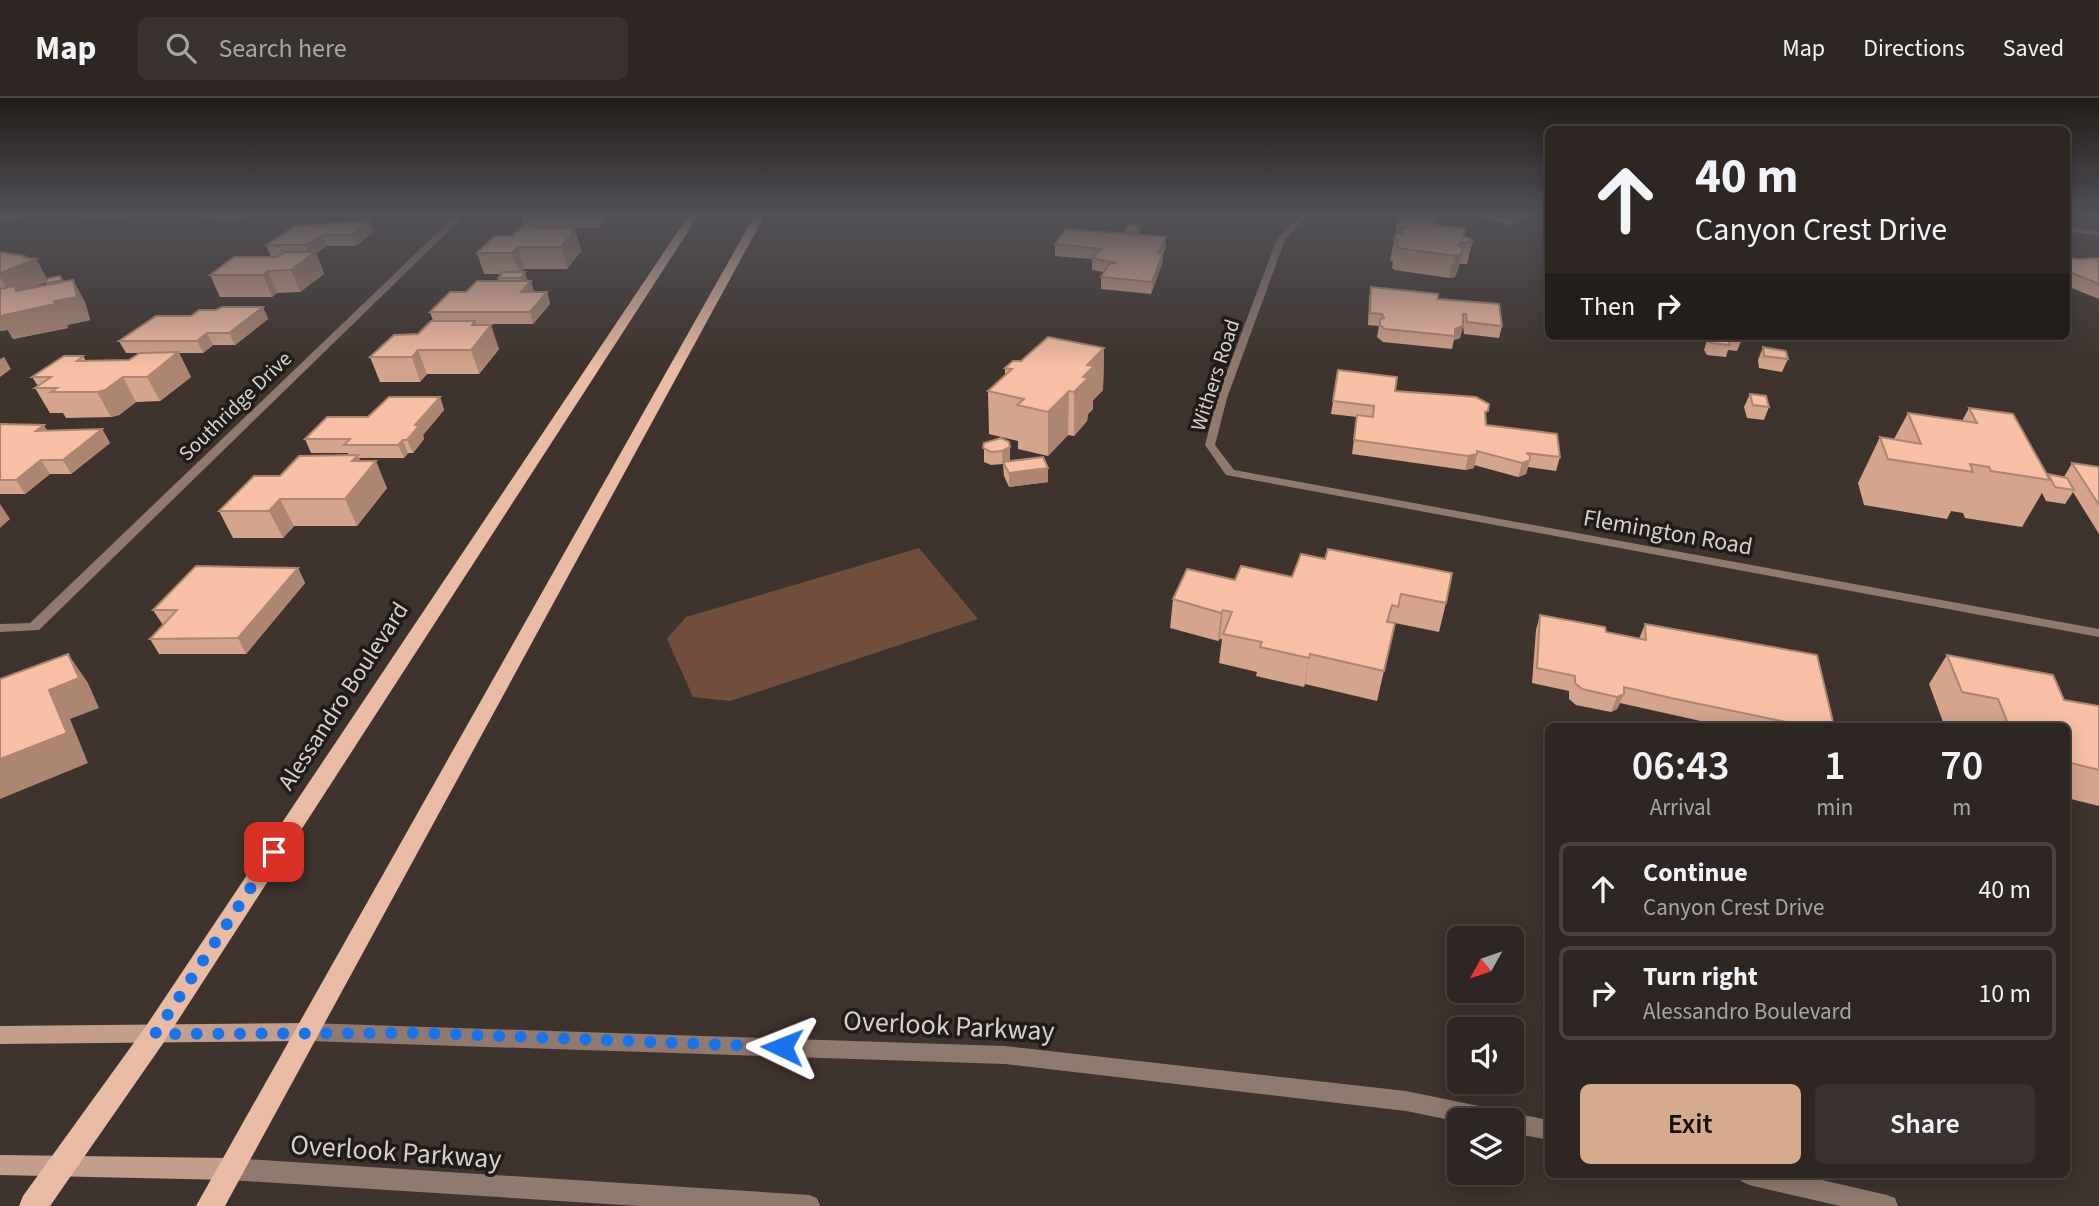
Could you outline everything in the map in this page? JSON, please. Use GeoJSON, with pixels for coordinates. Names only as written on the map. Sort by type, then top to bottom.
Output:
{"type":"FeatureCollection","features":[{"type":"Feature","properties":{"kind":"main road","name":"Alessandro Boulevard"},"geometry":{"type":"LineString","coordinates":[[33,1206],[155,1034],[661,265]]}},
{"type":"Feature","properties":{"kind":"main road"},"geometry":{"type":"LineString","coordinates":[[210,1206],[732,265]]}},
{"type":"Feature","properties":{"kind":"main road"},"geometry":{"type":"LineString","coordinates":[[0,1035],[308,1032]]}},
{"type":"Feature","properties":{"kind":"main road"},"geometry":{"type":"LineString","coordinates":[[0,1165],[230,1169]]}},
{"type":"Feature","properties":{"kind":"street","name":"Southridge Drive"},"geometry":{"type":"LineString","coordinates":[[0,628],[34,628],[410,265]]}},
{"type":"Feature","properties":{"kind":"street","name":"Withers Road"},"geometry":{"type":"LineString","coordinates":[[1230,473],[1210,445],[1222,398],[1271,265]]}},
{"type":"Feature","properties":{"kind":"street","name":"Flemington Road"},"geometry":{"type":"LineString","coordinates":[[1230,473],[2099,633]]}},
{"type":"Feature","properties":{"kind":"street","name":"Overlook Parkway"},"geometry":{"type":"LineString","coordinates":[[308,1032],[1005,1055],[1406,1101],[1447,1109]]}},
{"type":"Feature","properties":{"kind":"street"},"geometry":{"type":"LineString","coordinates":[[1524,1125],[1545,1129]]}},
{"type":"Feature","properties":{"kind":"street","name":"Overlook Parkway"},"geometry":{"type":"LineString","coordinates":[[230,1169],[809,1206]]}},
{"type":"Feature","properties":{"kind":"street"},"geometry":{"type":"LineString","coordinates":[[1766,1178],[1887,1206]]}},
{"type":"Feature","properties":{"kind":"shaded area"},"geometry":{"type":"Polygon","coordinates":[[[919,548],[978,619],[730,701],[693,697],[667,639],[686,617],[919,548]]]}},
{"type":"Feature","properties":{"kind":"building"},"geometry":{"type":"Polygon","coordinates":[[[0,265],[21,265],[0,273],[0,265]]]}},
{"type":"Feature","properties":{"kind":"building"},"geometry":{"type":"Polygon","coordinates":[[[224,265],[298,265],[291,270],[268,271],[263,275],[210,275],[224,265]]]}},
{"type":"Feature","properties":{"kind":"building"},"geometry":{"type":"Polygon","coordinates":[[[1109,265],[1159,265],[1152,282],[1101,277],[1109,265]]]}},
{"type":"Feature","properties":{"kind":"building"},"geometry":{"type":"Polygon","coordinates":[[[2070,265],[2099,265],[2099,284],[2070,272],[2070,265]]]}},
{"type":"Feature","properties":{"kind":"building"},"geometry":{"type":"Polygon","coordinates":[[[503,272],[525,272],[521,278],[498,278],[503,272]]]}},
{"type":"Feature","properties":{"kind":"building"},"geometry":{"type":"Polygon","coordinates":[[[60,276],[62,280],[47,283],[46,279],[60,276]]]}},
{"type":"Feature","properties":{"kind":"building"},"geometry":{"type":"Polygon","coordinates":[[[73,280],[77,297],[0,316],[0,289],[15,286],[16,291],[73,280]]]}},
{"type":"Feature","properties":{"kind":"building"},"geometry":{"type":"Polygon","coordinates":[[[477,281],[531,281],[521,292],[547,292],[530,312],[430,312],[450,292],[466,292],[477,281]]]}},
{"type":"Feature","properties":{"kind":"building"},"geometry":{"type":"Polygon","coordinates":[[[1371,287],[1438,294],[1438,299],[1499,304],[1502,326],[1467,322],[1466,314],[1463,314],[1463,326],[1455,329],[1455,336],[1385,329],[1380,325],[1380,319],[1384,318],[1382,314],[1370,313],[1371,287]]]}},
{"type":"Feature","properties":{"kind":"building"},"geometry":{"type":"Polygon","coordinates":[[[222,307],[263,307],[229,333],[207,333],[197,341],[119,341],[156,316],[191,316],[199,310],[216,310],[222,307]]]}},
{"type":"Feature","properties":{"kind":"building"},"geometry":{"type":"Polygon","coordinates":[[[431,321],[475,321],[472,325],[491,325],[471,350],[418,350],[412,357],[370,357],[394,335],[418,334],[431,321]]]}},
{"type":"Feature","properties":{"kind":"building"},"geometry":{"type":"Polygon","coordinates":[[[1048,337],[1104,348],[1087,365],[1094,366],[1083,377],[1088,378],[1074,392],[1069,391],[1048,412],[1017,405],[1024,399],[988,391],[1012,369],[1005,368],[1013,361],[1021,361],[1048,337]]]}},
{"type":"Feature","properties":{"kind":"building"},"geometry":{"type":"Polygon","coordinates":[[[1710,340],[1728,340],[1730,345],[1711,343],[1710,340]]]}},
{"type":"Feature","properties":{"kind":"building"},"geometry":{"type":"Polygon","coordinates":[[[1763,347],[1786,351],[1788,359],[1764,356],[1763,347]]]}},
{"type":"Feature","properties":{"kind":"building"},"geometry":{"type":"Polygon","coordinates":[[[178,352],[147,377],[123,377],[105,390],[97,392],[51,392],[57,388],[35,388],[51,377],[32,377],[64,356],[83,356],[77,361],[129,360],[140,353],[178,352]]]}},
{"type":"Feature","properties":{"kind":"building"},"geometry":{"type":"Polygon","coordinates":[[[1338,370],[1397,377],[1395,391],[1476,397],[1489,404],[1488,411],[1485,412],[1486,425],[1557,434],[1560,457],[1526,453],[1530,455],[1530,460],[1522,463],[1477,451],[1477,454],[1468,456],[1354,440],[1357,415],[1373,417],[1374,406],[1333,401],[1338,370]]]}},
{"type":"Feature","properties":{"kind":"building"},"geometry":{"type":"Polygon","coordinates":[[[1750,394],[1766,396],[1769,407],[1753,405],[1750,394]]]}},
{"type":"Feature","properties":{"kind":"building"},"geometry":{"type":"Polygon","coordinates":[[[389,397],[440,397],[415,425],[419,426],[407,440],[398,445],[344,445],[350,439],[305,439],[327,417],[368,417],[389,397]]]}},
{"type":"Feature","properties":{"kind":"building"},"geometry":{"type":"Polygon","coordinates":[[[1969,408],[2013,414],[2050,480],[1991,471],[1989,467],[1970,464],[1973,472],[1888,459],[1880,437],[1921,444],[1908,413],[1977,423],[1969,408]]]}},
{"type":"Feature","properties":{"kind":"building"},"geometry":{"type":"Polygon","coordinates":[[[0,424],[44,425],[36,431],[102,429],[63,460],[41,460],[16,480],[0,480],[0,424]]]}},
{"type":"Feature","properties":{"kind":"building"},"geometry":{"type":"Polygon","coordinates":[[[1001,438],[1009,442],[1010,447],[991,452],[983,448],[984,443],[1001,438]]]}},
{"type":"Feature","properties":{"kind":"building"},"geometry":{"type":"Polygon","coordinates":[[[358,455],[352,461],[376,461],[345,499],[280,499],[269,511],[219,511],[254,476],[280,476],[299,456],[358,455]]]}},
{"type":"Feature","properties":{"kind":"building"},"geometry":{"type":"Polygon","coordinates":[[[1043,457],[1048,468],[1009,473],[1003,462],[1043,457]]]}},
{"type":"Feature","properties":{"kind":"building"},"geometry":{"type":"Polygon","coordinates":[[[2072,463],[2099,467],[2099,505],[2072,463]]]}},
{"type":"Feature","properties":{"kind":"building"},"geometry":{"type":"Polygon","coordinates":[[[2048,474],[2067,478],[2074,490],[2055,487],[2048,474]]]}},
{"type":"Feature","properties":{"kind":"building"},"geometry":{"type":"Polygon","coordinates":[[[1328,549],[1452,573],[1446,603],[1401,594],[1398,607],[1392,605],[1387,622],[1395,623],[1384,671],[1310,654],[1309,658],[1260,647],[1262,642],[1223,634],[1232,612],[1223,610],[1221,613],[1173,599],[1187,569],[1235,580],[1241,566],[1292,577],[1301,554],[1325,559],[1328,549]]]}},
{"type":"Feature","properties":{"kind":"building"},"geometry":{"type":"Polygon","coordinates":[[[196,566],[298,568],[238,638],[150,639],[177,610],[153,610],[196,566]]]}},
{"type":"Feature","properties":{"kind":"building"},"geometry":{"type":"Polygon","coordinates":[[[1540,615],[1605,627],[1606,632],[1646,640],[1645,624],[1817,655],[1833,723],[1791,723],[1624,687],[1624,694],[1617,697],[1582,689],[1575,683],[1575,676],[1537,668],[1540,615]]]}},
{"type":"Feature","properties":{"kind":"building"},"geometry":{"type":"Polygon","coordinates":[[[68,654],[79,678],[49,690],[67,733],[0,759],[0,679],[68,654]]]}},
{"type":"Feature","properties":{"kind":"building"},"geometry":{"type":"Polygon","coordinates":[[[1947,655],[2053,675],[2064,700],[2099,706],[2099,770],[2070,763],[2070,723],[2008,723],[1998,699],[1962,692],[1947,655]]]}},
{"type":"Feature","properties":{"kind":"route"},"geometry":{"type":"LineString","coordinates":[[274,852],[155,1034],[421,1033],[782,1047]]}}]}
